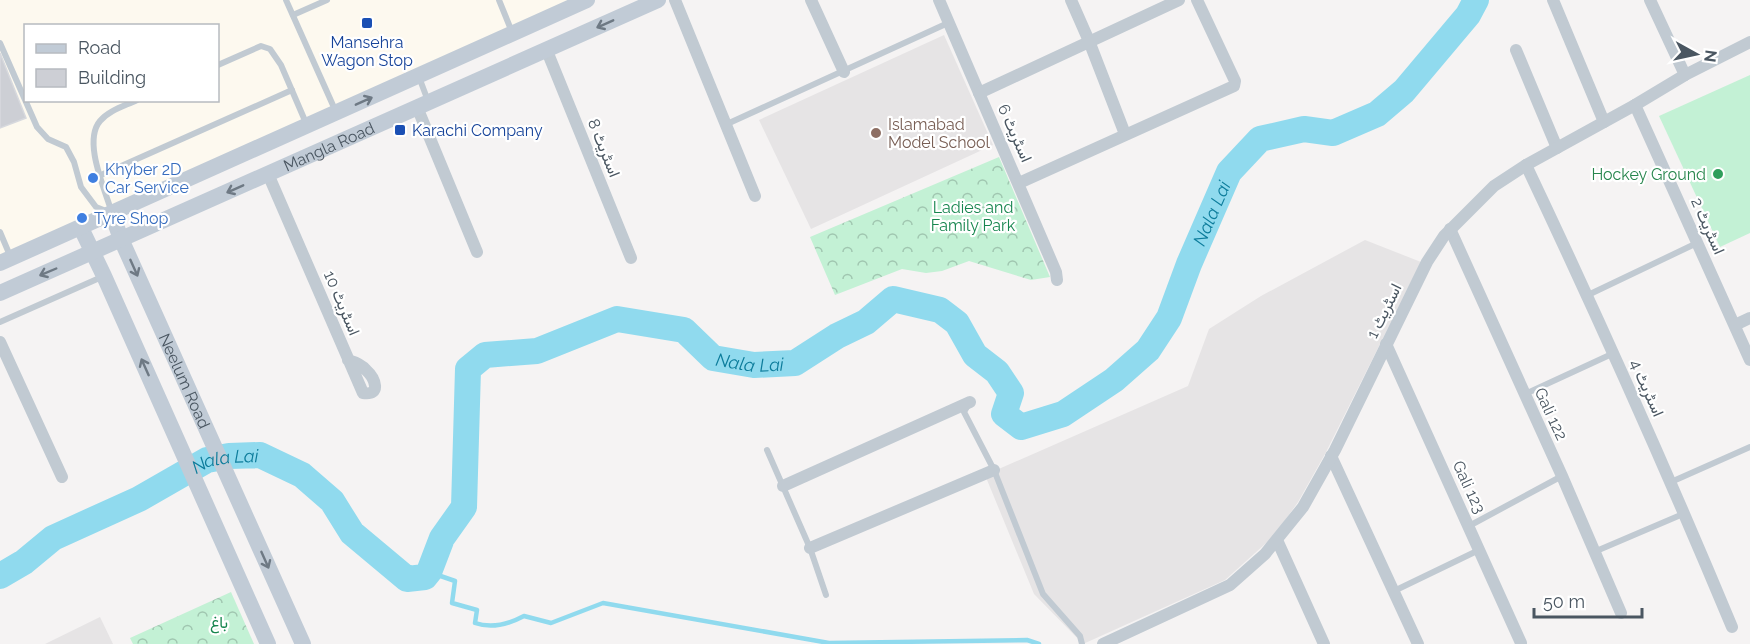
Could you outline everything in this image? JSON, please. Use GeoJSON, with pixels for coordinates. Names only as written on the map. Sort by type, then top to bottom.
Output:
{"type":"FeatureCollection","features":[{"type":"Feature","properties":{"kind":"main road","name":"Mangla Road"},"geometry":{"type":"LineString","coordinates":[[5,261],[587,0]]}},
{"type":"Feature","properties":{"kind":"main road","name":"Mangla Road"},"geometry":{"type":"LineString","coordinates":[[0,293],[547,51],[656,0]]}},
{"type":"Feature","properties":{"kind":"main road","name":"Neelum Road"},"geometry":{"type":"LineString","coordinates":[[112,214],[121,239],[303,644]]}},
{"type":"Feature","properties":{"kind":"main road","name":"Neelum Road"},"geometry":{"type":"LineString","coordinates":[[81,228],[268,644]]}},
{"type":"Feature","properties":{"kind":"street"},"geometry":{"type":"LineString","coordinates":[[675,0],[755,196]]}},
{"type":"Feature","properties":{"kind":"street"},"geometry":{"type":"LineString","coordinates":[[811,0],[844,72]]}},
{"type":"Feature","properties":{"kind":"street","name":"اسٹریٹ 6"},"geometry":{"type":"LineString","coordinates":[[939,0],[1019,183],[1056,272],[1057,280]]}},
{"type":"Feature","properties":{"kind":"street"},"geometry":{"type":"LineString","coordinates":[[1071,0],[1125,134]]}},
{"type":"Feature","properties":{"kind":"street"},"geometry":{"type":"LineString","coordinates":[[979,93],[1179,0]]}},
{"type":"Feature","properties":{"kind":"street"},"geometry":{"type":"LineString","coordinates":[[1019,183],[1234,86],[1235,81],[1197,0]]}},
{"type":"Feature","properties":{"kind":"street"},"geometry":{"type":"LineString","coordinates":[[1553,0],[1604,122]]}},
{"type":"Feature","properties":{"kind":"street"},"geometry":{"type":"LineString","coordinates":[[1650,0],[1685,75]]}},
{"type":"Feature","properties":{"kind":"street","name":"اسٹریٹ 1"},"geometry":{"type":"LineString","coordinates":[[1103,644],[1230,585],[1265,554],[1277,540],[1303,507],[1331,456],[1427,262],[1450,229],[1494,186],[1526,165],[1685,75],[1750,42]]}},
{"type":"Feature","properties":{"kind":"street"},"geometry":{"type":"LineString","coordinates":[[1516,50],[1557,148]]}},
{"type":"Feature","properties":{"kind":"street","name":"اسٹریٹ 8"},"geometry":{"type":"LineString","coordinates":[[547,51],[631,258]]}},
{"type":"Feature","properties":{"kind":"street"},"geometry":{"type":"LineString","coordinates":[[423,104],[477,252]]}},
{"type":"Feature","properties":{"kind":"street","name":"اسٹریٹ 2"},"geometry":{"type":"LineString","coordinates":[[1635,105],[1750,360]]}},
{"type":"Feature","properties":{"kind":"street","name":"اسٹریٹ 4"},"geometry":{"type":"LineString","coordinates":[[1526,165],[1614,353],[1732,627]]}},
{"type":"Feature","properties":{"kind":"street","name":"اسٹریٹ 10"},"geometry":{"type":"LineString","coordinates":[[268,174],[363,393],[373,391],[375,379],[366,369],[348,360]]}},
{"type":"Feature","properties":{"kind":"street","name":"Gali 122"},"geometry":{"type":"LineString","coordinates":[[1450,229],[1562,476],[1621,613]]}},
{"type":"Feature","properties":{"kind":"street"},"geometry":{"type":"LineString","coordinates":[[1735,325],[1750,318]]}},
{"type":"Feature","properties":{"kind":"street"},"geometry":{"type":"LineString","coordinates":[[0,342],[62,477]]}},
{"type":"Feature","properties":{"kind":"street","name":"Gali 123"},"geometry":{"type":"LineString","coordinates":[[1386,344],[1521,643]]}},
{"type":"Feature","properties":{"kind":"street"},"geometry":{"type":"LineString","coordinates":[[783,486],[970,402]]}},
{"type":"Feature","properties":{"kind":"street"},"geometry":{"type":"LineString","coordinates":[[1331,456],[1418,644]]}},
{"type":"Feature","properties":{"kind":"street"},"geometry":{"type":"LineString","coordinates":[[810,548],[994,470]]}},
{"type":"Feature","properties":{"kind":"street"},"geometry":{"type":"LineString","coordinates":[[1277,540],[1324,644]]}},
{"type":"Feature","properties":{"kind":"lane"},"geometry":{"type":"LineString","coordinates":[[286,0],[336,113]]}},
{"type":"Feature","properties":{"kind":"lane"},"geometry":{"type":"LineString","coordinates":[[293,15],[327,0]]}},
{"type":"Feature","properties":{"kind":"lane"},"geometry":{"type":"LineString","coordinates":[[499,0],[512,33]]}},
{"type":"Feature","properties":{"kind":"lane"},"geometry":{"type":"LineString","coordinates":[[727,124],[949,23]]}},
{"type":"Feature","properties":{"kind":"lane"},"geometry":{"type":"LineString","coordinates":[[0,43],[24,97]]}},
{"type":"Feature","properties":{"kind":"lane"},"geometry":{"type":"LineString","coordinates":[[219,65],[261,46],[275,53],[307,126]]}},
{"type":"Feature","properties":{"kind":"lane"},"geometry":{"type":"LineString","coordinates":[[418,76],[423,104]]}},
{"type":"Feature","properties":{"kind":"lane"},"geometry":{"type":"LineString","coordinates":[[101,175],[291,90]]}},
{"type":"Feature","properties":{"kind":"lane"},"geometry":{"type":"LineString","coordinates":[[26,102],[37,127],[48,139],[66,147],[74,162],[81,187],[96,207],[112,214]]}},
{"type":"Feature","properties":{"kind":"lane"},"geometry":{"type":"LineString","coordinates":[[112,214],[92,144],[94,130],[110,112],[132,102]]}},
{"type":"Feature","properties":{"kind":"lane"},"geometry":{"type":"LineString","coordinates":[[0,232],[5,261]]}},
{"type":"Feature","properties":{"kind":"lane"},"geometry":{"type":"LineString","coordinates":[[1588,295],[1697,243]]}},
{"type":"Feature","properties":{"kind":"lane"},"geometry":{"type":"LineString","coordinates":[[0,322],[104,276]]}},
{"type":"Feature","properties":{"kind":"lane"},"geometry":{"type":"LineString","coordinates":[[1524,394],[1614,353]]}},
{"type":"Feature","properties":{"kind":"lane"},"geometry":{"type":"LineString","coordinates":[[970,402],[964,412],[994,470],[1043,594],[1080,636],[1082,644]]}},
{"type":"Feature","properties":{"kind":"lane"},"geometry":{"type":"LineString","coordinates":[[1671,482],[1750,447]]}},
{"type":"Feature","properties":{"kind":"lane"},"geometry":{"type":"LineString","coordinates":[[767,450],[810,548],[826,595]]}},
{"type":"Feature","properties":{"kind":"lane"},"geometry":{"type":"LineString","coordinates":[[1469,525],[1562,476]]}},
{"type":"Feature","properties":{"kind":"lane"},"geometry":{"type":"LineString","coordinates":[[1593,552],[1684,513]]}},
{"type":"Feature","properties":{"kind":"lane"},"geometry":{"type":"LineString","coordinates":[[1394,591],[1479,549]]}},
{"type":"Feature","properties":{"kind":"shaded area"},"geometry":{"type":"Polygon","coordinates":[[[0,0],[582,0],[0,261],[0,0]]]}},
{"type":"Feature","properties":{"kind":"shaded area","name":"Islamabad Model School"},"geometry":{"type":"Polygon","coordinates":[[[944,35],[993,145],[811,229],[759,120],[944,35]]]}},
{"type":"Feature","properties":{"kind":"shaded area"},"geometry":{"type":"Polygon","coordinates":[[[1365,240],[1421,262],[1325,454],[1298,502],[1274,536],[1225,580],[1083,644],[1034,594],[985,475],[1188,386],[1209,329],[1261,296],[1365,240]]]}},
{"type":"Feature","properties":{"kind":"shaded area"},"geometry":{"type":"Polygon","coordinates":[[[100,617],[113,644],[45,644],[100,617]]]}},
{"type":"Feature","properties":{"kind":"green space","name":"Hockey Ground"},"geometry":{"type":"Polygon","coordinates":[[[1750,75],[1750,233],[1720,247],[1659,116],[1750,75]]]}},
{"type":"Feature","properties":{"kind":"green space","name":"Ladies and Family Park"},"geometry":{"type":"Polygon","coordinates":[[[999,157],[1050,277],[1031,280],[969,261],[942,271],[926,273],[902,269],[835,295],[810,237],[999,157]]]}},
{"type":"Feature","properties":{"kind":"green space","name":"باغ"},"geometry":{"type":"Polygon","coordinates":[[[231,592],[254,644],[133,644],[130,638],[231,592]]]}},
{"type":"Feature","properties":{"kind":"building"},"geometry":{"type":"Polygon","coordinates":[[[0,53],[26,118],[0,128],[0,53]]]}},
{"type":"Feature","properties":{"kind":"waterway","name":"Nala Lai"},"geometry":{"type":"LineString","coordinates":[[0,576],[24,562],[53,538],[139,499],[207,460],[229,456],[260,455],[302,475],[332,501],[352,533],[407,579],[425,577],[442,538],[464,507],[468,369],[485,355],[537,351],[617,319],[684,330],[713,358],[754,365],[795,363],[837,336],[866,322],[893,299],[940,310],[957,323],[975,355],[997,372],[1011,393],[1004,414],[1021,427],[1063,414],[1114,380],[1148,350],[1169,318],[1189,264],[1229,172],[1260,139],[1304,129],[1333,133],[1377,114],[1404,91],[1468,15],[1476,0]]}},
{"type":"Feature","properties":{"kind":"waterway"},"geometry":{"type":"LineString","coordinates":[[429,572],[455,581],[452,603],[477,610],[475,623],[488,626],[506,623],[524,616],[551,623],[603,603],[829,643],[1027,640],[1039,644]]}},
{"type":"Feature","properties":{"kind":"place","name":"Mansehra Wagon Stop"},"geometry":{"type":"Point","coordinates":[367,23]}},
{"type":"Feature","properties":{"kind":"place","name":"Karachi Company"},"geometry":{"type":"Point","coordinates":[400,130]}},
{"type":"Feature","properties":{"kind":"place","name":"Islamabad Model School"},"geometry":{"type":"Point","coordinates":[876,133]}},
{"type":"Feature","properties":{"kind":"place","name":"Hockey Ground"},"geometry":{"type":"Point","coordinates":[1718,174]}},
{"type":"Feature","properties":{"kind":"place","name":"Khyber 2D Car Service"},"geometry":{"type":"Point","coordinates":[93,178]}},
{"type":"Feature","properties":{"kind":"place","name":"Tyre Shop"},"geometry":{"type":"Point","coordinates":[82,218]}}]}
